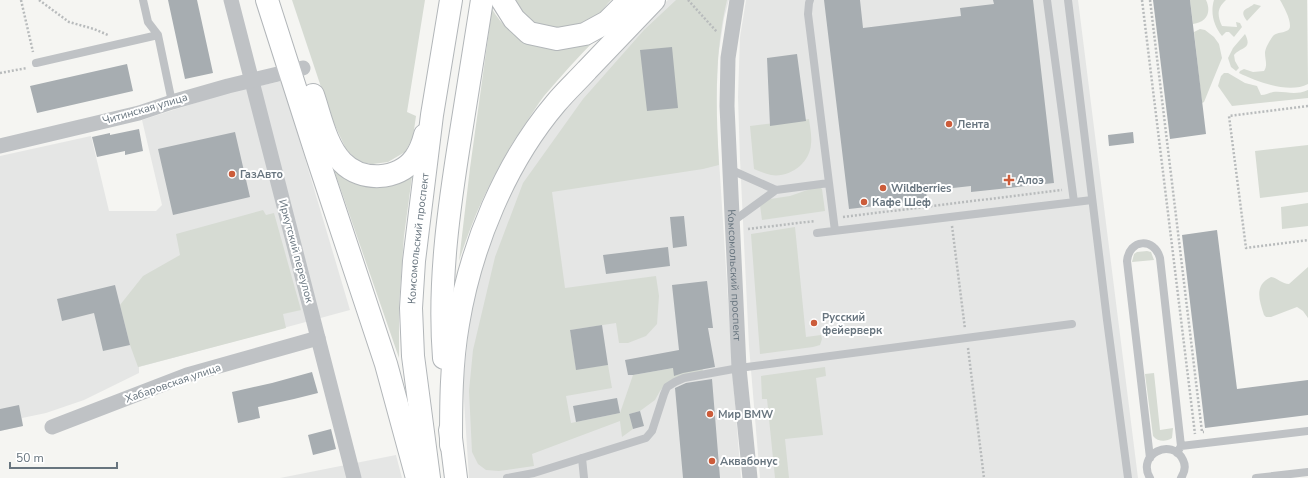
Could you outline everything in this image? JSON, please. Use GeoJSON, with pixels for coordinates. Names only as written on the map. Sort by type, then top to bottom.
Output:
{"type":"FeatureCollection","features":[{"type":"Feature","properties":{"kind":"main road"},"geometry":{"type":"LineString","coordinates":[[267,0],[331,147],[342,162],[359,174],[377,177],[391,174],[404,167],[415,158],[422,144],[432,115]]}},
{"type":"Feature","properties":{"kind":"main road"},"geometry":{"type":"LineString","coordinates":[[283,0],[296,69],[316,153],[386,364],[417,478]]}},
{"type":"Feature","properties":{"kind":"main road","name":"Комсомольский проспект"},"geometry":{"type":"LineString","coordinates":[[429,478],[413,356],[411,308],[414,261],[432,115],[450,0]]}},
{"type":"Feature","properties":{"kind":"main road"},"geometry":{"type":"LineString","coordinates":[[456,478],[451,445],[442,326],[442,290],[450,200],[482,0]]}},
{"type":"Feature","properties":{"kind":"main road"},"geometry":{"type":"LineString","coordinates":[[502,0],[514,19],[529,33],[557,39],[585,34],[607,22],[629,0]]}},
{"type":"Feature","properties":{"kind":"main road"},"geometry":{"type":"LineString","coordinates":[[451,445],[451,385],[458,324],[468,278],[482,233],[502,187],[526,144],[556,103],[654,0]]}},
{"type":"Feature","properties":{"kind":"street","name":"Иркутский переулок"},"geometry":{"type":"LineString","coordinates":[[231,0],[354,478]]}},
{"type":"Feature","properties":{"kind":"street","name":"Комсомольский проспект"},"geometry":{"type":"LineString","coordinates":[[737,0],[728,58],[727,106],[739,368],[750,478]]}},
{"type":"Feature","properties":{"kind":"street","name":"Читинская улица"},"geometry":{"type":"LineString","coordinates":[[0,146],[139,113],[172,102],[296,69]]}},
{"type":"Feature","properties":{"kind":"street","name":"Хабаровская улица"},"geometry":{"type":"LineString","coordinates":[[52,427],[188,375],[318,338]]}},
{"type":"Feature","properties":{"kind":"lane"},"geometry":{"type":"LineString","coordinates":[[143,0],[148,22],[158,35],[172,102]]}},
{"type":"Feature","properties":{"kind":"lane"},"geometry":{"type":"LineString","coordinates":[[810,0],[808,3],[808,14],[835,231]]}},
{"type":"Feature","properties":{"kind":"lane"},"geometry":{"type":"LineString","coordinates":[[1047,0],[1074,202]]}},
{"type":"Feature","properties":{"kind":"lane"},"geometry":{"type":"LineString","coordinates":[[1068,0],[1128,478]]}},
{"type":"Feature","properties":{"kind":"lane"},"geometry":{"type":"LineString","coordinates":[[36,63],[158,35]]}},
{"type":"Feature","properties":{"kind":"lane"},"geometry":{"type":"LineString","coordinates":[[729,170],[776,190]]}},
{"type":"Feature","properties":{"kind":"lane"},"geometry":{"type":"LineString","coordinates":[[732,222],[776,190],[829,183]]}},
{"type":"Feature","properties":{"kind":"lane"},"geometry":{"type":"LineString","coordinates":[[817,233],[1092,200]]}},
{"type":"Feature","properties":{"kind":"lane"},"geometry":{"type":"LineString","coordinates":[[1150,478],[1147,469],[1150,458],[1127,261],[1127,256],[1132,247],[1142,243],[1152,245],[1158,252],[1160,258],[1179,449],[1185,470],[1181,478]]}},
{"type":"Feature","properties":{"kind":"lane"},"geometry":{"type":"LineString","coordinates":[[506,478],[534,473],[646,438],[652,431],[664,394],[668,387],[684,378],[739,368],[1072,324]]}},
{"type":"Feature","properties":{"kind":"lane"},"geometry":{"type":"LineString","coordinates":[[1150,458],[1154,453],[1165,449],[1179,449],[1196,445],[1308,431]]}},
{"type":"Feature","properties":{"kind":"lane"},"geometry":{"type":"LineString","coordinates":[[582,458],[584,478]]}},
{"type":"Feature","properties":{"kind":"lane"},"geometry":{"type":"LineString","coordinates":[[1256,478],[1308,472]]}},
{"type":"Feature","properties":{"kind":"path"},"geometry":{"type":"LineString","coordinates":[[0,73],[24,69],[36,63],[21,0]]}},
{"type":"Feature","properties":{"kind":"path"},"geometry":{"type":"LineString","coordinates":[[39,0],[69,22],[94,29],[112,37],[115,44]]}},
{"type":"Feature","properties":{"kind":"path"},"geometry":{"type":"LineString","coordinates":[[688,0],[730,45]]}},
{"type":"Feature","properties":{"kind":"path"},"geometry":{"type":"LineString","coordinates":[[1142,0],[1196,445]]}},
{"type":"Feature","properties":{"kind":"path"},"geometry":{"type":"LineString","coordinates":[[1150,0],[1202,432],[1210,431]]}},
{"type":"Feature","properties":{"kind":"path"},"geometry":{"type":"LineString","coordinates":[[1308,106],[1229,116],[1246,248],[1308,240]]}},
{"type":"Feature","properties":{"kind":"path"},"geometry":{"type":"LineString","coordinates":[[842,217],[1072,188]]}},
{"type":"Feature","properties":{"kind":"path"},"geometry":{"type":"LineString","coordinates":[[748,229],[816,221]]}},
{"type":"Feature","properties":{"kind":"shaded area"},"geometry":{"type":"Polygon","coordinates":[[[292,0],[425,0],[407,112],[416,116],[413,137],[405,152],[388,162],[373,164],[359,162],[346,149],[331,117],[292,0]]]}},
{"type":"Feature","properties":{"kind":"shaded area"},"geometry":{"type":"Polygon","coordinates":[[[515,0],[611,0],[599,14],[583,23],[565,27],[556,27],[538,24],[530,20],[521,11],[515,0]]]}},
{"type":"Feature","properties":{"kind":"shaded area"},"geometry":{"type":"Polygon","coordinates":[[[668,0],[729,0],[724,18],[718,57],[716,113],[741,478],[469,478],[463,385],[469,326],[476,282],[492,236],[511,189],[534,147],[562,108],[625,41],[668,0]]]}},
{"type":"Feature","properties":{"kind":"shaded area"},"geometry":{"type":"Polygon","coordinates":[[[676,0],[727,0],[718,61],[717,124],[719,165],[703,169],[552,192],[565,288],[656,276],[659,296],[657,324],[646,336],[628,343],[619,343],[616,323],[570,330],[576,369],[608,365],[612,388],[566,396],[571,423],[620,413],[633,375],[702,363],[703,373],[667,383],[655,400],[640,411],[629,414],[633,429],[622,437],[620,421],[532,454],[534,466],[499,471],[486,470],[478,464],[472,452],[469,391],[473,350],[495,257],[523,183],[583,99],[644,30],[676,0]]]}},
{"type":"Feature","properties":{"kind":"shaded area"},"geometry":{"type":"Polygon","coordinates":[[[746,0],[1078,0],[1138,478],[760,478],[749,346],[738,97],[740,37],[746,0]]]}},
{"type":"Feature","properties":{"kind":"shaded area"},"geometry":{"type":"Polygon","coordinates":[[[1190,0],[1206,0],[1208,5],[1207,16],[1198,23],[1193,24],[1190,0]]]}},
{"type":"Feature","properties":{"kind":"shaded area"},"geometry":{"type":"Polygon","coordinates":[[[1214,0],[1226,0],[1219,9],[1219,18],[1222,26],[1237,27],[1236,22],[1240,23],[1242,27],[1234,37],[1229,32],[1226,32],[1222,36],[1217,28],[1212,10],[1214,0]]]}},
{"type":"Feature","properties":{"kind":"shaded area"},"geometry":{"type":"Polygon","coordinates":[[[1280,0],[1307,0],[1308,84],[1300,87],[1292,88],[1274,86],[1239,73],[1244,69],[1253,72],[1264,71],[1266,65],[1265,51],[1269,42],[1275,34],[1289,29],[1290,23],[1288,16],[1280,0]]]}},
{"type":"Feature","properties":{"kind":"shaded area"},"geometry":{"type":"Polygon","coordinates":[[[1254,4],[1261,6],[1247,21],[1243,12],[1254,4]]]}},
{"type":"Feature","properties":{"kind":"shaded area"},"geometry":{"type":"Polygon","coordinates":[[[492,9],[510,31],[526,42],[535,46],[554,49],[596,39],[544,96],[516,137],[488,188],[472,224],[459,261],[470,168],[492,9]]]}},
{"type":"Feature","properties":{"kind":"shaded area"},"geometry":{"type":"Polygon","coordinates":[[[1200,29],[1205,30],[1214,37],[1219,44],[1222,58],[1204,102],[1202,103],[1194,32],[1200,29]]]}},
{"type":"Feature","properties":{"kind":"shaded area"},"geometry":{"type":"Polygon","coordinates":[[[1245,34],[1248,43],[1247,45],[1234,55],[1235,61],[1239,68],[1236,71],[1231,67],[1228,58],[1233,48],[1245,34]]]}},
{"type":"Feature","properties":{"kind":"shaded area"},"geometry":{"type":"Polygon","coordinates":[[[1224,73],[1228,73],[1245,83],[1257,86],[1261,95],[1273,92],[1294,93],[1308,90],[1308,98],[1232,106],[1218,86],[1221,76],[1224,73]]]}},
{"type":"Feature","properties":{"kind":"shaded area"},"geometry":{"type":"Polygon","coordinates":[[[282,81],[350,310],[139,367],[139,373],[84,400],[46,413],[22,418],[23,426],[0,431],[0,156],[91,136],[109,211],[156,211],[162,205],[142,120],[230,92],[282,81]]]}},
{"type":"Feature","properties":{"kind":"shaded area"},"geometry":{"type":"Polygon","coordinates":[[[809,119],[811,138],[810,151],[803,163],[798,168],[792,172],[778,175],[769,175],[754,169],[750,126],[809,119]]]}},
{"type":"Feature","properties":{"kind":"shaded area"},"geometry":{"type":"Polygon","coordinates":[[[1308,145],[1308,192],[1260,198],[1255,151],[1308,145]]]}},
{"type":"Feature","properties":{"kind":"shaded area"},"geometry":{"type":"Polygon","coordinates":[[[331,161],[342,172],[413,169],[404,236],[399,306],[399,358],[331,161]]]}},
{"type":"Feature","properties":{"kind":"shaded area"},"geometry":{"type":"Polygon","coordinates":[[[819,186],[822,189],[825,211],[762,220],[760,205],[770,199],[790,196],[819,186]]]}},
{"type":"Feature","properties":{"kind":"shaded area"},"geometry":{"type":"Polygon","coordinates":[[[1308,203],[1308,226],[1282,229],[1281,207],[1308,203]]]}},
{"type":"Feature","properties":{"kind":"shaded area"},"geometry":{"type":"Polygon","coordinates":[[[263,210],[266,215],[274,213],[301,310],[283,314],[286,328],[138,367],[130,345],[120,305],[143,276],[180,255],[176,234],[263,210]]]}},
{"type":"Feature","properties":{"kind":"shaded area"},"geometry":{"type":"Polygon","coordinates":[[[795,227],[806,337],[821,335],[822,339],[820,345],[813,347],[760,354],[751,234],[795,227]]]}},
{"type":"Feature","properties":{"kind":"shaded area"},"geometry":{"type":"Polygon","coordinates":[[[1137,252],[1151,252],[1154,260],[1132,262],[1134,254],[1137,252]]]}},
{"type":"Feature","properties":{"kind":"shaded area"},"geometry":{"type":"Polygon","coordinates":[[[1308,267],[1308,318],[1303,311],[1297,307],[1271,317],[1266,317],[1264,315],[1259,293],[1262,284],[1271,277],[1289,284],[1308,267]]]}},
{"type":"Feature","properties":{"kind":"shaded area"},"geometry":{"type":"Polygon","coordinates":[[[825,367],[826,376],[816,378],[823,435],[785,439],[789,478],[775,478],[767,399],[762,399],[761,376],[825,367]]]}},
{"type":"Feature","properties":{"kind":"shaded area"},"geometry":{"type":"Polygon","coordinates":[[[1154,373],[1160,430],[1173,428],[1172,438],[1165,441],[1157,439],[1153,436],[1145,374],[1154,373]]]}},
{"type":"Feature","properties":{"kind":"shaded area"},"geometry":{"type":"Polygon","coordinates":[[[396,455],[402,478],[280,478],[396,455]]]}},
{"type":"Feature","properties":{"kind":"building"},"geometry":{"type":"Polygon","coordinates":[[[168,0],[197,0],[213,73],[185,79],[168,0]]]}},
{"type":"Feature","properties":{"kind":"building"},"geometry":{"type":"Polygon","coordinates":[[[824,0],[860,0],[863,28],[961,16],[960,8],[994,4],[993,0],[1033,0],[1054,183],[971,192],[971,186],[926,191],[927,200],[849,209],[824,0]]]}},
{"type":"Feature","properties":{"kind":"building"},"geometry":{"type":"Polygon","coordinates":[[[1153,0],[1190,0],[1206,134],[1170,139],[1153,0]]]}},
{"type":"Feature","properties":{"kind":"building"},"geometry":{"type":"Polygon","coordinates":[[[672,47],[678,108],[647,111],[640,50],[672,47]]]}},
{"type":"Feature","properties":{"kind":"building"},"geometry":{"type":"Polygon","coordinates":[[[797,54],[806,121],[770,126],[767,58],[797,54]]]}},
{"type":"Feature","properties":{"kind":"building"},"geometry":{"type":"Polygon","coordinates":[[[127,64],[133,91],[37,113],[30,86],[127,64]]]}},
{"type":"Feature","properties":{"kind":"building"},"geometry":{"type":"Polygon","coordinates":[[[139,129],[143,151],[125,155],[125,151],[97,157],[92,137],[139,129]]]}},
{"type":"Feature","properties":{"kind":"building"},"geometry":{"type":"Polygon","coordinates":[[[235,132],[250,197],[173,215],[158,149],[235,132]]]}},
{"type":"Feature","properties":{"kind":"building"},"geometry":{"type":"Polygon","coordinates":[[[1133,132],[1134,143],[1109,146],[1108,135],[1133,132]]]}},
{"type":"Feature","properties":{"kind":"building"},"geometry":{"type":"Polygon","coordinates":[[[684,216],[687,246],[673,248],[670,217],[684,216]]]}},
{"type":"Feature","properties":{"kind":"building"},"geometry":{"type":"Polygon","coordinates":[[[1217,230],[1237,389],[1308,380],[1308,415],[1205,428],[1182,235],[1217,230]]]}},
{"type":"Feature","properties":{"kind":"building"},"geometry":{"type":"Polygon","coordinates":[[[668,247],[670,266],[606,274],[603,255],[668,247]]]}},
{"type":"Feature","properties":{"kind":"building"},"geometry":{"type":"Polygon","coordinates":[[[707,281],[713,328],[708,328],[715,367],[674,376],[673,368],[628,375],[625,360],[679,350],[672,285],[707,281]]]}},
{"type":"Feature","properties":{"kind":"building"},"geometry":{"type":"Polygon","coordinates":[[[115,285],[130,345],[103,351],[94,313],[62,321],[57,299],[115,285]]]}},
{"type":"Feature","properties":{"kind":"building"},"geometry":{"type":"Polygon","coordinates":[[[602,325],[608,365],[576,370],[570,330],[602,325]]]}},
{"type":"Feature","properties":{"kind":"building"},"geometry":{"type":"Polygon","coordinates":[[[312,372],[318,393],[258,407],[260,418],[238,423],[232,392],[312,372]]]}},
{"type":"Feature","properties":{"kind":"building"},"geometry":{"type":"Polygon","coordinates":[[[712,379],[720,478],[683,478],[675,388],[686,383],[712,379]]]}},
{"type":"Feature","properties":{"kind":"building"},"geometry":{"type":"Polygon","coordinates":[[[617,398],[620,413],[576,422],[573,406],[617,398]]]}},
{"type":"Feature","properties":{"kind":"building"},"geometry":{"type":"Polygon","coordinates":[[[19,405],[23,426],[0,431],[0,409],[19,405]]]}},
{"type":"Feature","properties":{"kind":"building"},"geometry":{"type":"Polygon","coordinates":[[[640,411],[644,426],[633,429],[629,414],[640,411]]]}},
{"type":"Feature","properties":{"kind":"building"},"geometry":{"type":"Polygon","coordinates":[[[331,429],[336,449],[313,455],[308,435],[331,429]]]}},
{"type":"Feature","properties":{"kind":"place","name":"Лента"},"geometry":{"type":"Point","coordinates":[949,124]}},
{"type":"Feature","properties":{"kind":"place","name":"ГазАвто"},"geometry":{"type":"Point","coordinates":[232,174]}},
{"type":"Feature","properties":{"kind":"place","name":"Алоэ"},"geometry":{"type":"Point","coordinates":[1009,180]}},
{"type":"Feature","properties":{"kind":"place","name":"Wildberries"},"geometry":{"type":"Point","coordinates":[883,188]}},
{"type":"Feature","properties":{"kind":"place","name":"Кафе Шеф"},"geometry":{"type":"Point","coordinates":[864,202]}},
{"type":"Feature","properties":{"kind":"place","name":"Русский фейерверк"},"geometry":{"type":"Point","coordinates":[814,323]}},
{"type":"Feature","properties":{"kind":"place","name":"Мир BMW"},"geometry":{"type":"Point","coordinates":[710,414]}},
{"type":"Feature","properties":{"kind":"place","name":"Аквабонус"},"geometry":{"type":"Point","coordinates":[712,461]}}]}
